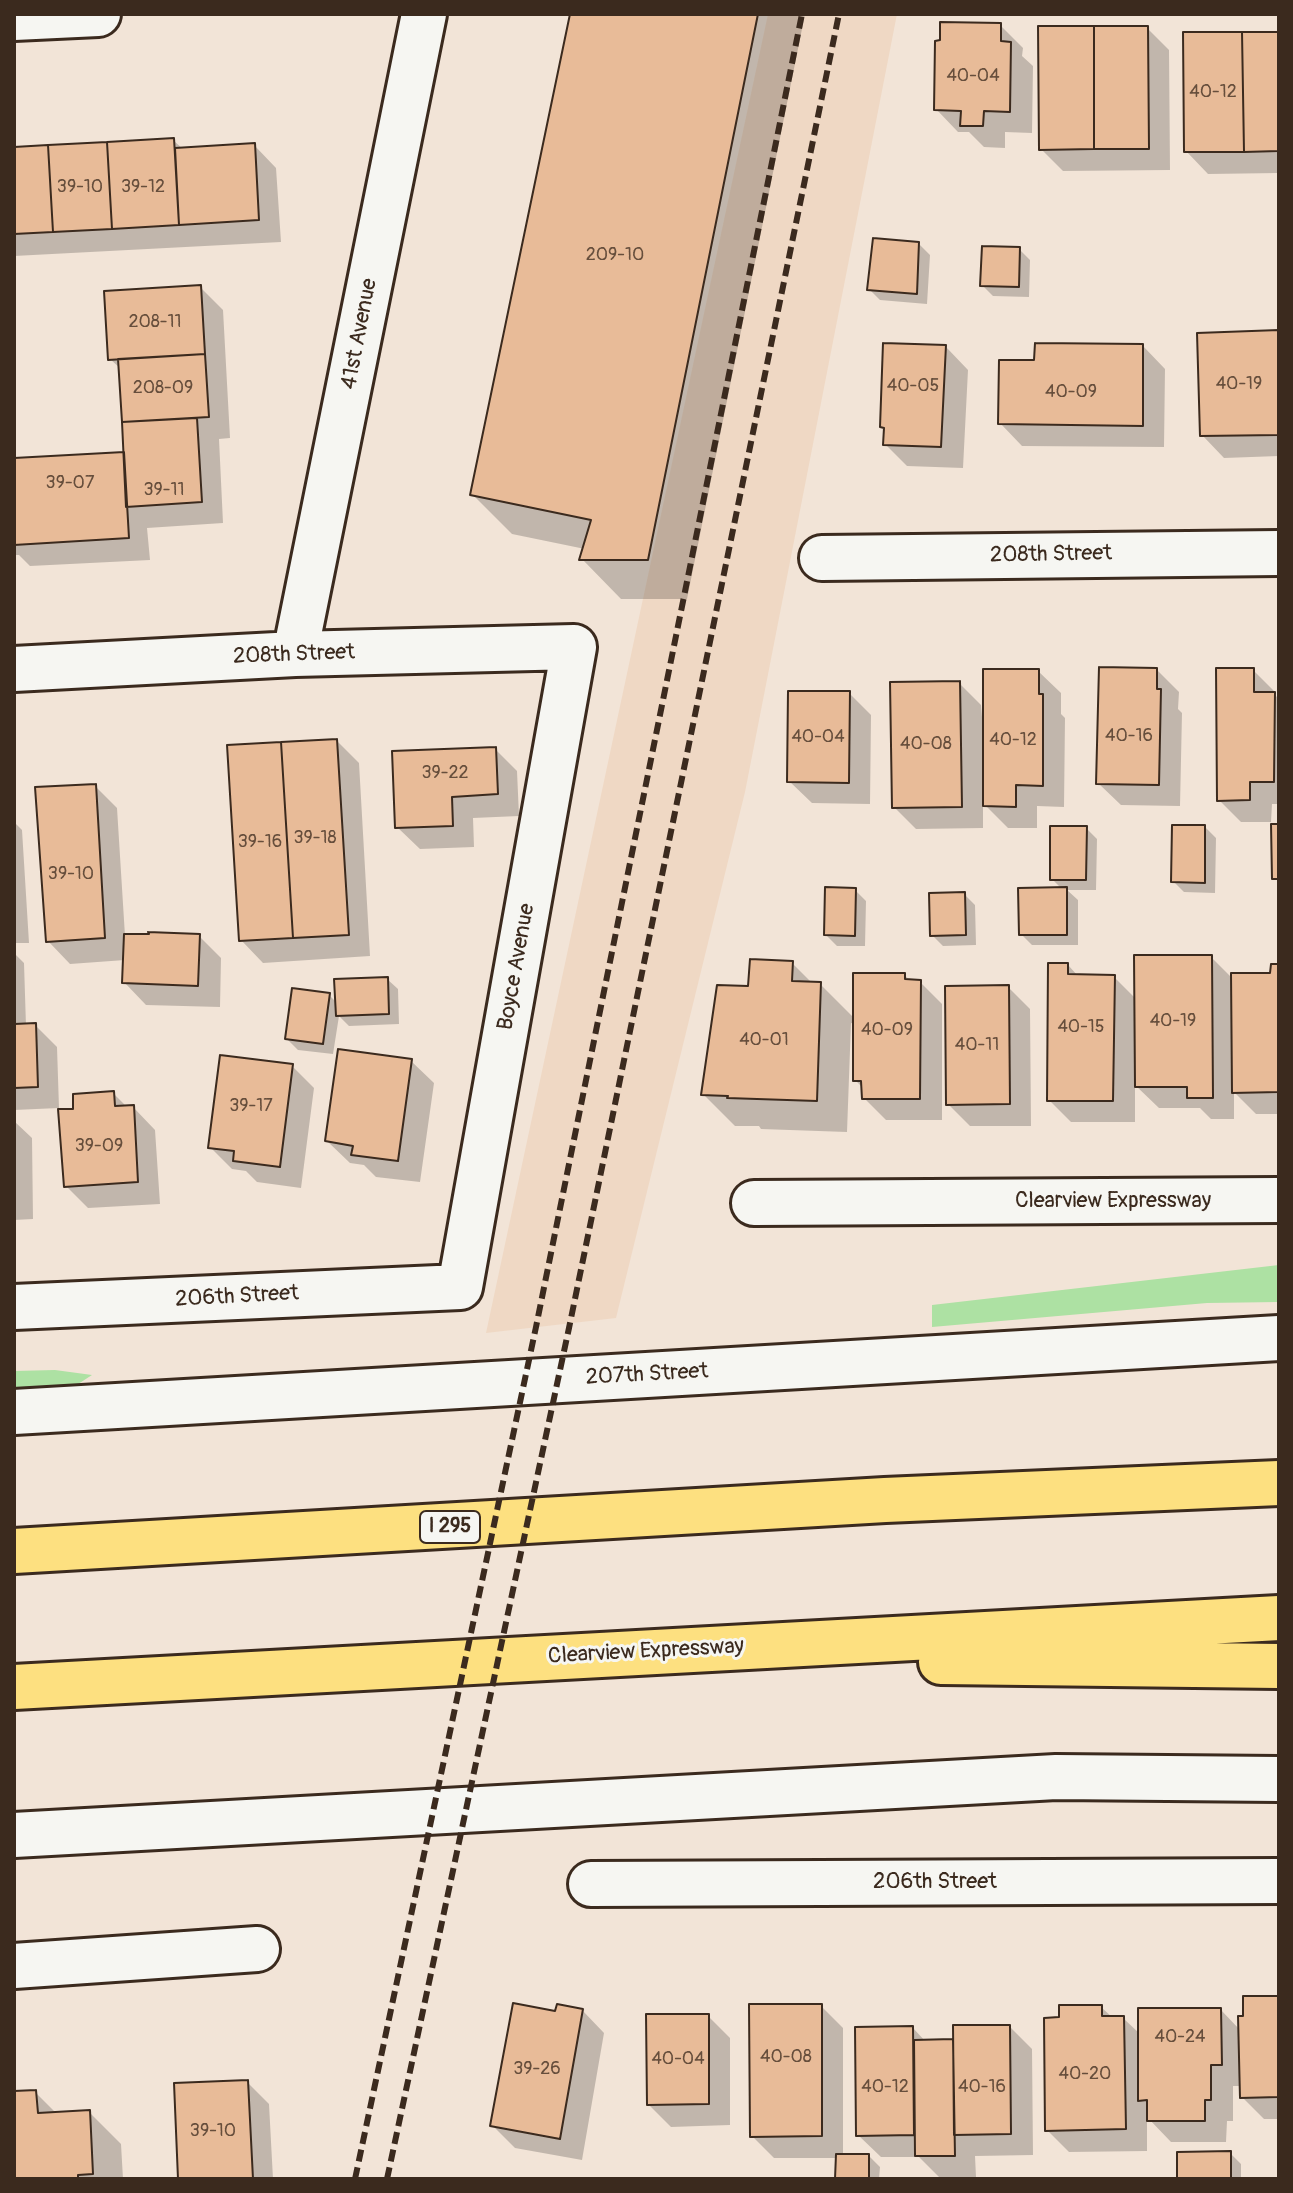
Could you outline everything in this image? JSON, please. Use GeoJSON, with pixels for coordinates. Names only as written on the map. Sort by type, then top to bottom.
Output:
{"type":"FeatureCollection","features":[{"type":"Feature","properties":{"kind":"highway"},"geometry":{"type":"LineString","coordinates":[[885,1500],[1279,1467]]}},
{"type":"Feature","properties":{"kind":"highway","name":"I 295"},"geometry":{"type":"LineString","coordinates":[[14,1551],[885,1500],[1279,1483]]}},
{"type":"Feature","properties":{"kind":"highway","name":"Clearview Expressway"},"geometry":{"type":"LineString","coordinates":[[14,1687],[1279,1618]]}},
{"type":"Feature","properties":{"kind":"highway"},"geometry":{"type":"LineString","coordinates":[[543,1658],[1279,1666]]}},
{"type":"Feature","properties":{"kind":"street"},"geometry":{"type":"LineString","coordinates":[[14,18],[98,14]]}},
{"type":"Feature","properties":{"kind":"street","name":"41st Avenue"},"geometry":{"type":"LineString","coordinates":[[295,654],[424,14]]}},
{"type":"Feature","properties":{"kind":"street","name":"208th Street"},"geometry":{"type":"LineString","coordinates":[[822,558],[1279,553]]}},
{"type":"Feature","properties":{"kind":"street","name":"208th Street"},"geometry":{"type":"LineString","coordinates":[[14,669],[295,654],[574,647]]}},
{"type":"Feature","properties":{"kind":"street","name":"Boyce Avenue"},"geometry":{"type":"LineString","coordinates":[[460,1287],[574,647]]}},
{"type":"Feature","properties":{"kind":"street","name":"Clearview Expressway"},"geometry":{"type":"LineString","coordinates":[[754,1203],[1279,1200]]}},
{"type":"Feature","properties":{"kind":"street","name":"206th Street"},"geometry":{"type":"LineString","coordinates":[[14,1307],[460,1287]]}},
{"type":"Feature","properties":{"kind":"street","name":"207th Street"},"geometry":{"type":"LineString","coordinates":[[14,1412],[1279,1338]]}},
{"type":"Feature","properties":{"kind":"street"},"geometry":{"type":"LineString","coordinates":[[14,1835],[1056,1777],[1279,1779]]}},
{"type":"Feature","properties":{"kind":"street","name":"206th Street"},"geometry":{"type":"LineString","coordinates":[[591,1884],[1279,1881]]}},
{"type":"Feature","properties":{"kind":"street"},"geometry":{"type":"LineString","coordinates":[[14,1966],[257,1949]]}},
{"type":"Feature","properties":{"kind":"shaded area"},"geometry":{"type":"Polygon","coordinates":[[[768,14],[897,14],[745,792],[616,1318],[486,1333],[768,14]]]}},
{"type":"Feature","properties":{"kind":"green space"},"geometry":{"type":"Polygon","coordinates":[[[1279,1265],[1279,1302],[1207,1303],[932,1327],[932,1305],[1279,1265]]]}},
{"type":"Feature","properties":{"kind":"green space"},"geometry":{"type":"Polygon","coordinates":[[[55,1370],[92,1375],[69,1390],[14,1393],[14,1371],[55,1370]]]}},
{"type":"Feature","properties":{"kind":"building"},"geometry":{"type":"Polygon","coordinates":[[[570,14],[758,14],[648,560],[579,560],[591,520],[470,495],[570,14]]]}},
{"type":"Feature","properties":{"kind":"building"},"geometry":{"type":"Polygon","coordinates":[[[940,22],[1001,23],[1001,41],[1011,42],[1010,112],[984,111],[983,126],[960,126],[961,111],[934,110],[935,41],[940,40],[940,22]]]}},
{"type":"Feature","properties":{"kind":"building"},"geometry":{"type":"Polygon","coordinates":[[[1038,26],[1094,26],[1094,149],[1039,150],[1038,26]]]}},
{"type":"Feature","properties":{"kind":"building"},"geometry":{"type":"Polygon","coordinates":[[[1094,26],[1148,26],[1149,149],[1094,149],[1094,26]]]}},
{"type":"Feature","properties":{"kind":"building"},"geometry":{"type":"Polygon","coordinates":[[[1183,32],[1242,32],[1244,152],[1184,152],[1183,32]]]}},
{"type":"Feature","properties":{"kind":"building"},"geometry":{"type":"Polygon","coordinates":[[[1242,32],[1279,32],[1279,151],[1244,152],[1242,32]]]}},
{"type":"Feature","properties":{"kind":"building"},"geometry":{"type":"Polygon","coordinates":[[[174,138],[179,225],[112,229],[107,142],[174,138]]]}},
{"type":"Feature","properties":{"kind":"building"},"geometry":{"type":"Polygon","coordinates":[[[107,142],[112,229],[53,232],[48,145],[107,142]]]}},
{"type":"Feature","properties":{"kind":"building"},"geometry":{"type":"Polygon","coordinates":[[[255,143],[259,220],[179,225],[175,148],[255,143]]]}},
{"type":"Feature","properties":{"kind":"building"},"geometry":{"type":"Polygon","coordinates":[[[48,145],[53,232],[14,234],[14,147],[48,145]]]}},
{"type":"Feature","properties":{"kind":"building"},"geometry":{"type":"Polygon","coordinates":[[[873,238],[919,242],[917,294],[867,290],[873,238]]]}},
{"type":"Feature","properties":{"kind":"building"},"geometry":{"type":"Polygon","coordinates":[[[982,246],[1020,247],[1019,287],[980,286],[982,246]]]}},
{"type":"Feature","properties":{"kind":"building"},"geometry":{"type":"Polygon","coordinates":[[[201,285],[205,354],[108,360],[104,291],[201,285]]]}},
{"type":"Feature","properties":{"kind":"building"},"geometry":{"type":"Polygon","coordinates":[[[1279,330],[1279,435],[1200,436],[1197,333],[1279,330]]]}},
{"type":"Feature","properties":{"kind":"building"},"geometry":{"type":"Polygon","coordinates":[[[883,343],[946,345],[941,447],[883,445],[884,428],[880,427],[883,343]]]}},
{"type":"Feature","properties":{"kind":"building"},"geometry":{"type":"Polygon","coordinates":[[[1035,343],[1143,344],[1143,426],[998,424],[999,360],[1034,360],[1035,343]]]}},
{"type":"Feature","properties":{"kind":"building"},"geometry":{"type":"Polygon","coordinates":[[[205,354],[209,417],[122,422],[118,359],[205,354]]]}},
{"type":"Feature","properties":{"kind":"building"},"geometry":{"type":"Polygon","coordinates":[[[197,418],[202,502],[126,507],[122,422],[197,418]]]}},
{"type":"Feature","properties":{"kind":"building"},"geometry":{"type":"Polygon","coordinates":[[[124,452],[129,538],[14,545],[14,458],[124,452]]]}},
{"type":"Feature","properties":{"kind":"building"},"geometry":{"type":"Polygon","coordinates":[[[1099,667],[1157,668],[1157,689],[1161,689],[1159,785],[1096,784],[1099,667]]]}},
{"type":"Feature","properties":{"kind":"building"},"geometry":{"type":"Polygon","coordinates":[[[1216,668],[1254,668],[1254,692],[1275,692],[1274,782],[1250,782],[1250,800],[1217,801],[1216,668]]]}},
{"type":"Feature","properties":{"kind":"building"},"geometry":{"type":"Polygon","coordinates":[[[983,669],[1039,669],[1039,694],[1043,694],[1043,786],[1016,785],[1016,807],[983,806],[983,669]]]}},
{"type":"Feature","properties":{"kind":"building"},"geometry":{"type":"Polygon","coordinates":[[[960,681],[962,807],[892,808],[890,682],[960,681]]]}},
{"type":"Feature","properties":{"kind":"building"},"geometry":{"type":"Polygon","coordinates":[[[788,691],[850,691],[849,783],[787,782],[788,691]]]}},
{"type":"Feature","properties":{"kind":"building"},"geometry":{"type":"Polygon","coordinates":[[[337,739],[349,935],[293,938],[281,742],[337,739]]]}},
{"type":"Feature","properties":{"kind":"building"},"geometry":{"type":"Polygon","coordinates":[[[281,742],[293,938],[239,941],[227,745],[281,742]]]}},
{"type":"Feature","properties":{"kind":"building"},"geometry":{"type":"Polygon","coordinates":[[[496,747],[498,794],[452,797],[453,826],[395,828],[392,751],[496,747]]]}},
{"type":"Feature","properties":{"kind":"building"},"geometry":{"type":"Polygon","coordinates":[[[96,784],[105,938],[46,942],[35,787],[96,784]]]}},
{"type":"Feature","properties":{"kind":"building"},"geometry":{"type":"Polygon","coordinates":[[[1271,824],[1279,824],[1279,879],[1272,879],[1271,824]]]}},
{"type":"Feature","properties":{"kind":"building"},"geometry":{"type":"Polygon","coordinates":[[[1172,825],[1205,825],[1205,883],[1171,882],[1172,825]]]}},
{"type":"Feature","properties":{"kind":"building"},"geometry":{"type":"Polygon","coordinates":[[[1050,826],[1087,826],[1086,880],[1050,880],[1050,826]]]}},
{"type":"Feature","properties":{"kind":"building"},"geometry":{"type":"Polygon","coordinates":[[[825,887],[856,888],[855,936],[824,935],[825,887]]]}},
{"type":"Feature","properties":{"kind":"building"},"geometry":{"type":"Polygon","coordinates":[[[1067,887],[1067,935],[1019,935],[1018,888],[1067,887]]]}},
{"type":"Feature","properties":{"kind":"building"},"geometry":{"type":"Polygon","coordinates":[[[965,892],[966,935],[930,936],[929,893],[965,892]]]}},
{"type":"Feature","properties":{"kind":"building"},"geometry":{"type":"Polygon","coordinates":[[[124,934],[200,934],[198,986],[122,983],[124,934]]]}},
{"type":"Feature","properties":{"kind":"building"},"geometry":{"type":"Polygon","coordinates":[[[1134,955],[1212,955],[1213,1098],[1187,1098],[1187,1087],[1135,1087],[1134,955]]]}},
{"type":"Feature","properties":{"kind":"building"},"geometry":{"type":"Polygon","coordinates":[[[750,959],[793,961],[792,981],[821,982],[817,1101],[701,1095],[717,985],[748,986],[750,959]]]}},
{"type":"Feature","properties":{"kind":"building"},"geometry":{"type":"Polygon","coordinates":[[[1048,963],[1068,963],[1068,974],[1115,975],[1113,1101],[1047,1101],[1048,963]]]}},
{"type":"Feature","properties":{"kind":"building"},"geometry":{"type":"Polygon","coordinates":[[[1271,964],[1279,964],[1279,1092],[1232,1093],[1231,973],[1270,973],[1271,964]]]}},
{"type":"Feature","properties":{"kind":"building"},"geometry":{"type":"Polygon","coordinates":[[[853,973],[905,973],[905,979],[921,980],[920,1099],[862,1099],[861,1081],[853,1081],[853,973]]]}},
{"type":"Feature","properties":{"kind":"building"},"geometry":{"type":"Polygon","coordinates":[[[388,977],[389,1014],[336,1016],[334,979],[388,977]]]}},
{"type":"Feature","properties":{"kind":"building"},"geometry":{"type":"Polygon","coordinates":[[[1009,985],[1010,1104],[946,1105],[945,986],[1009,985]]]}},
{"type":"Feature","properties":{"kind":"building"},"geometry":{"type":"Polygon","coordinates":[[[292,988],[330,993],[323,1044],[285,1039],[292,988]]]}},
{"type":"Feature","properties":{"kind":"building"},"geometry":{"type":"Polygon","coordinates":[[[36,1023],[38,1087],[14,1088],[14,1024],[36,1023]]]}},
{"type":"Feature","properties":{"kind":"building"},"geometry":{"type":"Polygon","coordinates":[[[338,1049],[412,1059],[398,1161],[351,1155],[353,1146],[325,1141],[338,1049]]]}},
{"type":"Feature","properties":{"kind":"building"},"geometry":{"type":"Polygon","coordinates":[[[220,1055],[293,1064],[280,1167],[233,1161],[234,1151],[208,1148],[220,1055]]]}},
{"type":"Feature","properties":{"kind":"building"},"geometry":{"type":"Polygon","coordinates":[[[114,1091],[115,1106],[134,1105],[138,1182],[64,1187],[58,1109],[73,1109],[73,1094],[114,1091]]]}},
{"type":"Feature","properties":{"kind":"building"},"geometry":{"type":"Polygon","coordinates":[[[1243,1996],[1279,1996],[1279,2097],[1240,2098],[1238,2016],[1243,2016],[1243,1996]]]}},
{"type":"Feature","properties":{"kind":"building"},"geometry":{"type":"Polygon","coordinates":[[[513,2003],[555,2011],[557,2004],[583,2009],[560,2139],[490,2126],[513,2003]]]}},
{"type":"Feature","properties":{"kind":"building"},"geometry":{"type":"Polygon","coordinates":[[[749,2004],[822,2004],[822,2136],[750,2137],[749,2004]]]}},
{"type":"Feature","properties":{"kind":"building"},"geometry":{"type":"Polygon","coordinates":[[[1059,2005],[1102,2005],[1102,2016],[1124,2016],[1126,2129],[1045,2131],[1044,2018],[1059,2017],[1059,2005]]]}},
{"type":"Feature","properties":{"kind":"building"},"geometry":{"type":"Polygon","coordinates":[[[1138,2008],[1221,2008],[1222,2065],[1211,2065],[1211,2100],[1205,2100],[1205,2121],[1147,2121],[1147,2100],[1138,2101],[1138,2008]]]}},
{"type":"Feature","properties":{"kind":"building"},"geometry":{"type":"Polygon","coordinates":[[[646,2014],[709,2014],[709,2104],[647,2105],[646,2014]]]}},
{"type":"Feature","properties":{"kind":"building"},"geometry":{"type":"Polygon","coordinates":[[[953,2025],[1010,2025],[1011,2134],[954,2135],[953,2025]]]}},
{"type":"Feature","properties":{"kind":"building"},"geometry":{"type":"Polygon","coordinates":[[[913,2026],[914,2135],[856,2136],[855,2027],[913,2026]]]}},
{"type":"Feature","properties":{"kind":"building"},"geometry":{"type":"Polygon","coordinates":[[[953,2039],[955,2156],[915,2156],[914,2040],[953,2039]]]}},
{"type":"Feature","properties":{"kind":"building"},"geometry":{"type":"Polygon","coordinates":[[[248,2080],[253,2179],[178,2179],[174,2083],[248,2080]]]}},
{"type":"Feature","properties":{"kind":"building"},"geometry":{"type":"Polygon","coordinates":[[[36,2090],[38,2113],[90,2110],[93,2174],[78,2175],[78,2179],[14,2179],[14,2091],[36,2090]]]}},
{"type":"Feature","properties":{"kind":"building"},"geometry":{"type":"Polygon","coordinates":[[[1231,2151],[1231,2179],[1177,2179],[1177,2152],[1231,2151]]]}},
{"type":"Feature","properties":{"kind":"building"},"geometry":{"type":"Polygon","coordinates":[[[836,2154],[869,2154],[869,2179],[835,2179],[836,2154]]]}},
{"type":"Feature","properties":{"kind":"railway"},"geometry":{"type":"LineString","coordinates":[[355,2179],[536,1327],[802,14]]}},
{"type":"Feature","properties":{"kind":"railway"},"geometry":{"type":"LineString","coordinates":[[387,2179],[569,1328],[839,14]]}}]}
